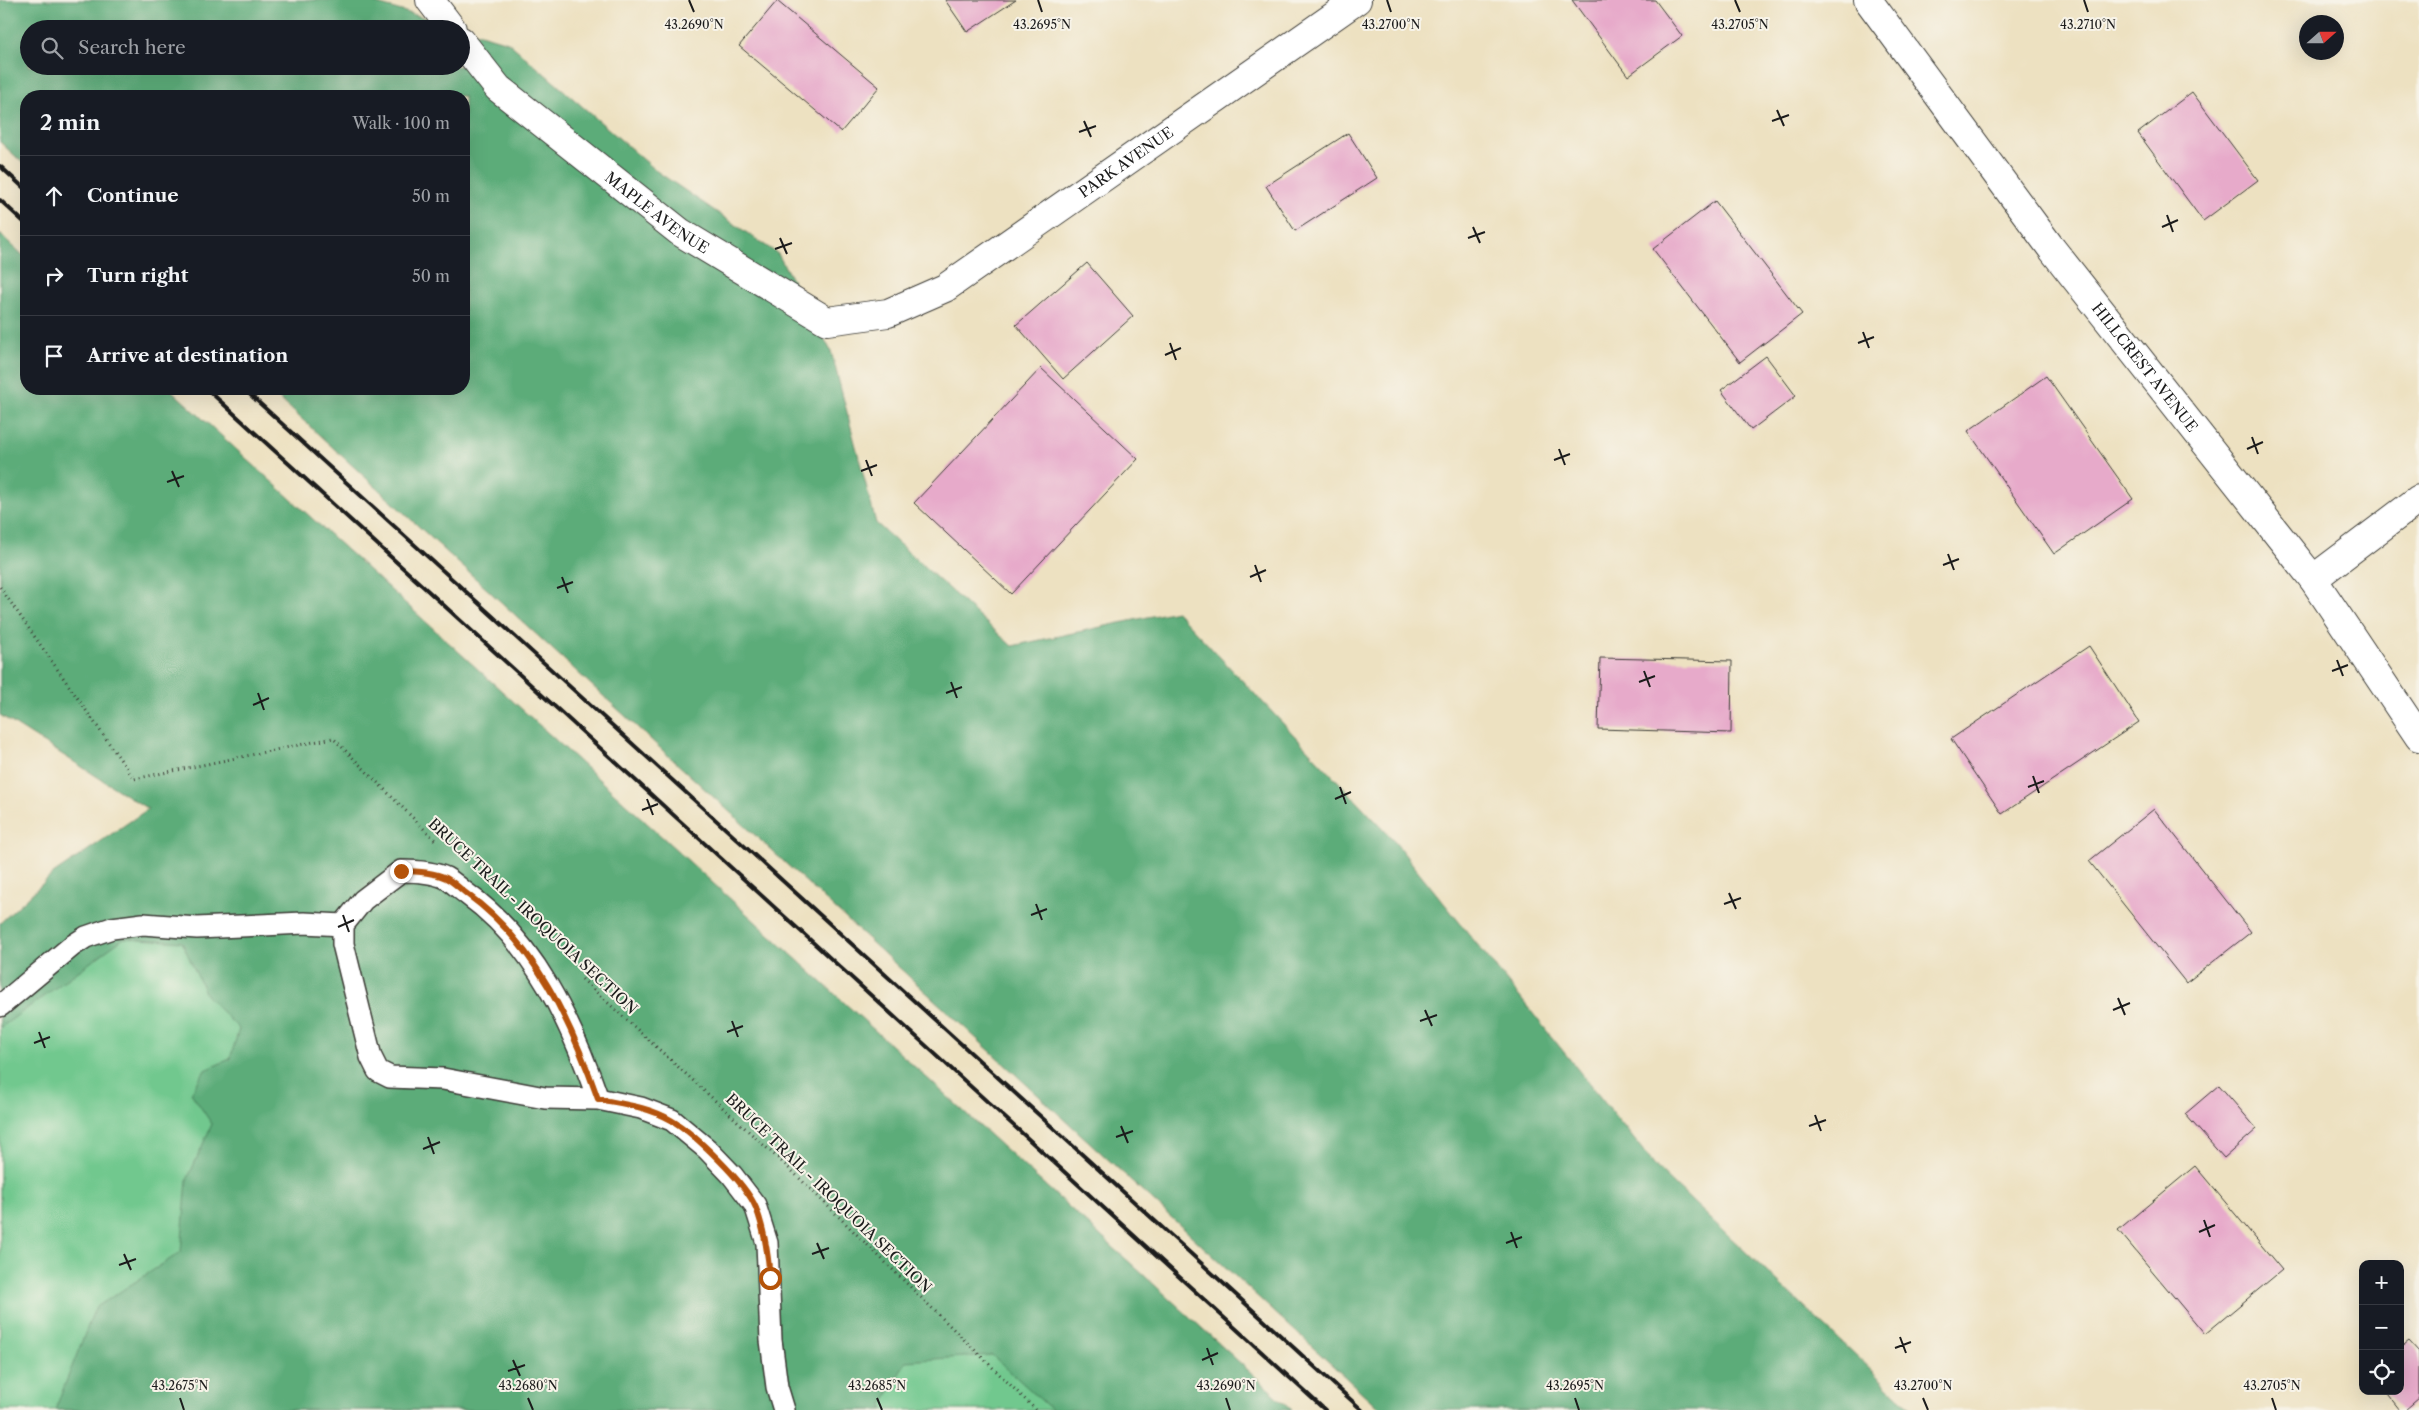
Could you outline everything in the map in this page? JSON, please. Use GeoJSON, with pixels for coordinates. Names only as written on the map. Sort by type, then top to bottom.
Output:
{"type":"FeatureCollection","features":[{"type":"Feature","properties":{"kind":"street"},"geometry":{"type":"LineString","coordinates":[[430,0],[445,20]]}},
{"type":"Feature","properties":{"kind":"street","name":"PARK AVENUE"},"geometry":{"type":"LineString","coordinates":[[888,313],[945,288],[1357,0]]}},
{"type":"Feature","properties":{"kind":"street","name":"HILLCREST AVENUE"},"geometry":{"type":"LineString","coordinates":[[1868,0],[2052,249],[2313,579],[2419,737]]}},
{"type":"Feature","properties":{"kind":"street","name":"MAPLE AVENUE"},"geometry":{"type":"LineString","coordinates":[[470,52],[498,88],[680,232],[827,321],[888,313]]}},
{"type":"Feature","properties":{"kind":"street"},"geometry":{"type":"LineString","coordinates":[[2313,579],[2419,500]]}},
{"type":"Feature","properties":{"kind":"lane"},"geometry":{"type":"LineString","coordinates":[[598,1099],[571,1032],[542,976],[524,947],[488,909],[446,878],[429,873],[401,871],[363,900],[343,925],[343,944],[371,1057],[378,1071],[390,1078],[443,1079],[545,1098],[598,1099],[641,1108],[672,1120],[707,1149],[732,1175],[755,1205],[767,1243],[771,1340],[777,1387],[784,1410]]}},
{"type":"Feature","properties":{"kind":"lane"},"geometry":{"type":"LineString","coordinates":[[0,1006],[72,946],[86,937],[112,928],[142,924],[197,928],[304,923],[343,925]]}},
{"type":"Feature","properties":{"kind":"path","name":"BRUCE TRAIL - IROQUOIA SECTION"},"geometry":{"type":"LineString","coordinates":[[0,587],[134,779],[333,738],[439,844]]}},
{"type":"Feature","properties":{"kind":"path","name":"BRUCE TRAIL - IROQUOIA SECTION"},"geometry":{"type":"LineString","coordinates":[[575,973],[792,1171],[1036,1410]]}},
{"type":"Feature","properties":{"kind":"green space"},"geometry":{"type":"Polygon","coordinates":[[[0,0],[364,0],[433,20],[20,20],[20,75],[470,75],[470,31],[508,42],[658,172],[778,254],[831,351],[876,523],[1012,646],[1176,611],[1390,836],[1658,1169],[1913,1410],[1381,1410],[276,395],[470,395],[470,90],[20,90],[20,160],[0,142],[0,0]]]}},
{"type":"Feature","properties":{"kind":"green space"},"geometry":{"type":"Polygon","coordinates":[[[0,234],[20,252],[20,395],[177,395],[1292,1410],[1052,1410],[992,1355],[906,1361],[883,1404],[883,1410],[55,1410],[95,1308],[181,1252],[187,1180],[212,1124],[191,1093],[205,1070],[230,1059],[239,1029],[206,995],[182,942],[124,938],[0,1028],[0,923],[53,874],[148,809],[0,715],[0,234]]]}},
{"type":"Feature","properties":{"kind":"green space"},"geometry":{"type":"Polygon","coordinates":[[[326,752],[1059,1410],[0,1410],[0,967],[326,752]]]}},
{"type":"Feature","properties":{"kind":"building"},"geometry":{"type":"Polygon","coordinates":[[[945,0],[1016,0],[967,32],[945,0]]]}},
{"type":"Feature","properties":{"kind":"building"},"geometry":{"type":"Polygon","coordinates":[[[1572,0],[1655,0],[1682,36],[1628,76],[1572,0]]]}},
{"type":"Feature","properties":{"kind":"building"},"geometry":{"type":"Polygon","coordinates":[[[777,1],[879,87],[841,132],[739,46],[777,1]]]}},
{"type":"Feature","properties":{"kind":"building"},"geometry":{"type":"Polygon","coordinates":[[[2192,92],[2258,180],[2203,221],[2138,133],[2192,92]]]}},
{"type":"Feature","properties":{"kind":"building"},"geometry":{"type":"Polygon","coordinates":[[[1348,133],[1377,178],[1295,231],[1266,186],[1348,133]]]}},
{"type":"Feature","properties":{"kind":"building"},"geometry":{"type":"Polygon","coordinates":[[[1715,201],[1802,314],[1740,362],[1653,249],[1715,201]]]}},
{"type":"Feature","properties":{"kind":"building"},"geometry":{"type":"Polygon","coordinates":[[[1087,263],[1133,316],[1063,379],[1016,325],[1087,263]]]}},
{"type":"Feature","properties":{"kind":"building"},"geometry":{"type":"Polygon","coordinates":[[[1766,356],[1796,396],[1751,430],[1721,390],[1766,356]]]}},
{"type":"Feature","properties":{"kind":"building"},"geometry":{"type":"Polygon","coordinates":[[[1041,368],[1138,459],[1011,594],[914,503],[1041,368]]]}},
{"type":"Feature","properties":{"kind":"building"},"geometry":{"type":"Polygon","coordinates":[[[2046,376],[2133,499],[2054,554],[1968,431],[2046,376]]]}},
{"type":"Feature","properties":{"kind":"building"},"geometry":{"type":"Polygon","coordinates":[[[2089,646],[2139,722],[2002,814],[1951,739],[2089,646]]]}},
{"type":"Feature","properties":{"kind":"building"},"geometry":{"type":"Polygon","coordinates":[[[1600,658],[1732,661],[1731,733],[1598,729],[1600,658]]]}},
{"type":"Feature","properties":{"kind":"building"},"geometry":{"type":"Polygon","coordinates":[[[2154,809],[2251,932],[2186,983],[2089,861],[2154,809]]]}},
{"type":"Feature","properties":{"kind":"building"},"geometry":{"type":"Polygon","coordinates":[[[2219,1085],[2257,1129],[2224,1158],[2185,1114],[2219,1085]]]}},
{"type":"Feature","properties":{"kind":"building"},"geometry":{"type":"Polygon","coordinates":[[[2195,1166],[2282,1270],[2205,1334],[2118,1230],[2195,1166]]]}},
{"type":"Feature","properties":{"kind":"building"},"geometry":{"type":"Polygon","coordinates":[[[2409,1341],[2419,1352],[2419,1398],[2405,1410],[2400,1410],[2388,1395],[2404,1395],[2404,1345],[2409,1341]]]}},
{"type":"Feature","properties":{"kind":"railway"},"geometry":{"type":"LineString","coordinates":[[0,166],[20,184]]}},
{"type":"Feature","properties":{"kind":"railway"},"geometry":{"type":"LineString","coordinates":[[0,200],[20,218]]}},
{"type":"Feature","properties":{"kind":"railway"},"geometry":{"type":"LineString","coordinates":[[214,395],[1325,1410]]}},
{"type":"Feature","properties":{"kind":"railway"},"geometry":{"type":"LineString","coordinates":[[251,395],[1362,1410]]}},
{"type":"Feature","properties":{"kind":"route"},"geometry":{"type":"LineString","coordinates":[[401,871],[429,873],[446,878],[488,909],[508,928],[524,947],[542,976],[571,1032],[589,1072],[598,1099],[641,1108],[672,1120],[707,1149],[732,1175],[755,1205],[767,1243],[770,1278]]}}]}
